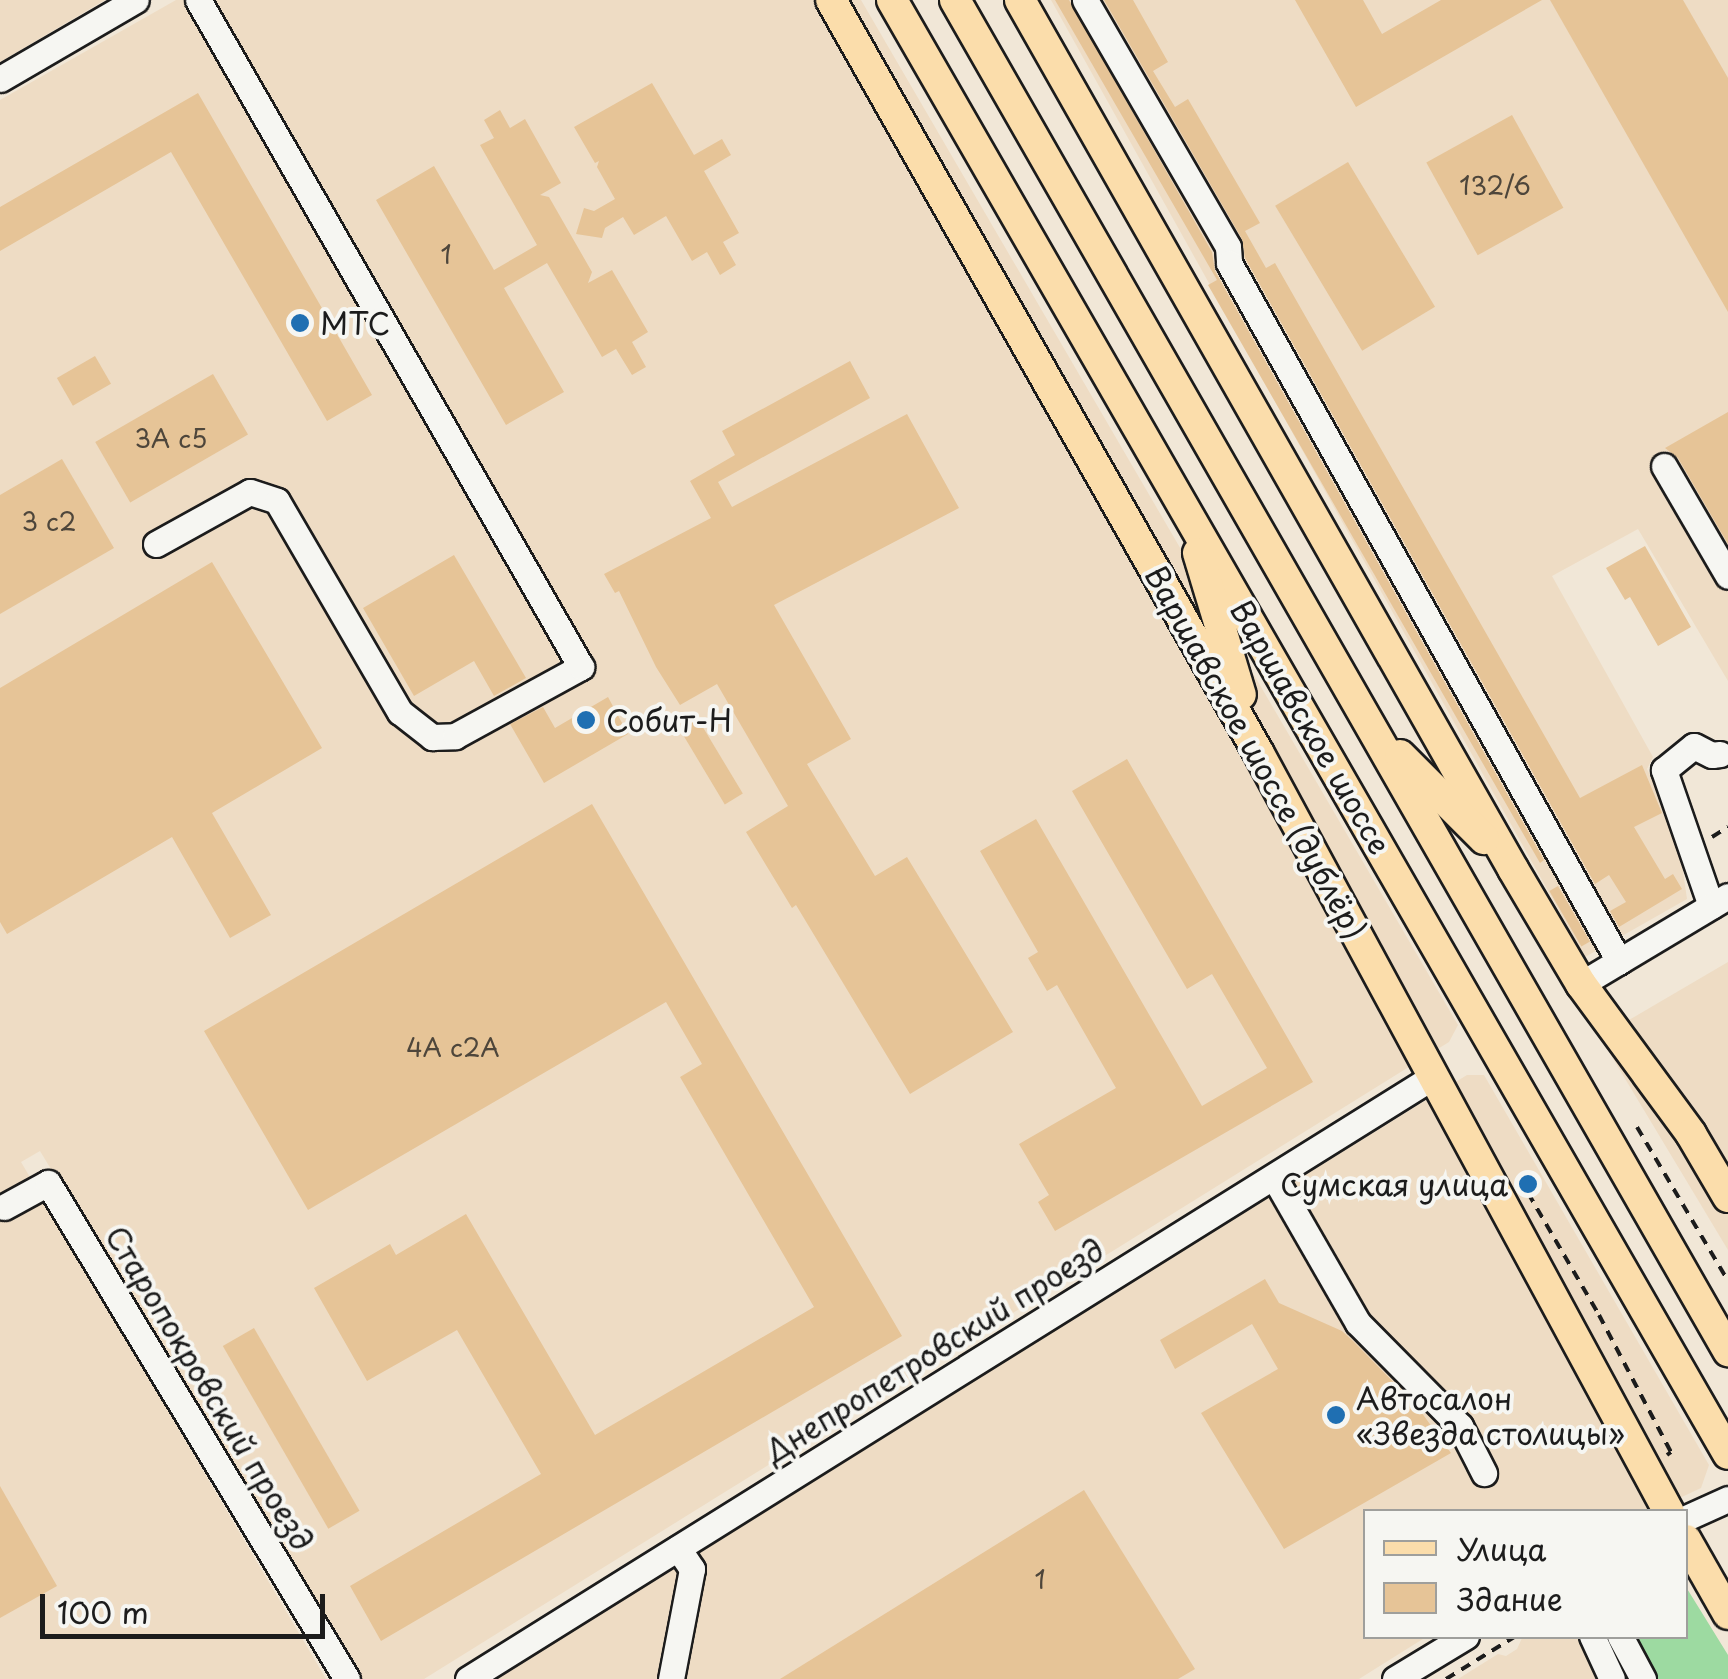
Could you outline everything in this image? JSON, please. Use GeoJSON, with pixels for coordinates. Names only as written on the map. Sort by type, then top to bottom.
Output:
{"type":"FeatureCollection","features":[{"type":"Feature","properties":{"kind":"main road","name":"Варшавское шоссе (дублёр)"},"geometry":{"type":"LineString","coordinates":[[831,0],[1258,752],[1668,1509]]}},
{"type":"Feature","properties":{"kind":"main road","name":"Варшавское шоссе"},"geometry":{"type":"LineString","coordinates":[[892,0],[1728,1454]]}},
{"type":"Feature","properties":{"kind":"main road","name":"Варшавское шоссе"},"geometry":{"type":"LineString","coordinates":[[955,0],[1728,1351]]}},
{"type":"Feature","properties":{"kind":"main road"},"geometry":{"type":"LineString","coordinates":[[1020,0],[1581,984],[1692,1134],[1728,1197]]}},
{"type":"Feature","properties":{"kind":"main road"},"geometry":{"type":"LineString","coordinates":[[1182,502],[1258,752]]}},
{"type":"Feature","properties":{"kind":"main road"},"geometry":{"type":"LineString","coordinates":[[1369,725],[1513,869]]}},
{"type":"Feature","properties":{"kind":"main road"},"geometry":{"type":"LineString","coordinates":[[1688,1544],[1728,1614]]}},
{"type":"Feature","properties":{"kind":"street"},"geometry":{"type":"LineString","coordinates":[[0,79],[136,0]]}},
{"type":"Feature","properties":{"kind":"street"},"geometry":{"type":"LineString","coordinates":[[156,544],[250,492],[277,501],[400,712],[432,737],[455,736],[580,667],[198,0]]}},
{"type":"Feature","properties":{"kind":"street"},"geometry":{"type":"LineString","coordinates":[[1085,0],[1228,247],[1229,263],[1620,961]]}},
{"type":"Feature","properties":{"kind":"street"},"geometry":{"type":"LineString","coordinates":[[1664,466],[1728,576]]}},
{"type":"Feature","properties":{"kind":"street"},"geometry":{"type":"LineString","coordinates":[[1581,984],[1720,901],[1664,770],[1694,746],[1719,742]]}},
{"type":"Feature","properties":{"kind":"street","name":"Днепропетровский проезд"},"geometry":{"type":"LineString","coordinates":[[468,1679],[1434,1076]]}},
{"type":"Feature","properties":{"kind":"street"},"geometry":{"type":"LineString","coordinates":[[1274,1177],[1358,1324],[1460,1426],[1484,1473]]}},
{"type":"Feature","properties":{"kind":"street","name":"Старопокровский проезд"},"geometry":{"type":"LineString","coordinates":[[4,1207],[48,1182],[347,1679]]}},
{"type":"Feature","properties":{"kind":"street"},"geometry":{"type":"LineString","coordinates":[[1688,1517],[1728,1499]]}},
{"type":"Feature","properties":{"kind":"street"},"geometry":{"type":"LineString","coordinates":[[671,1679],[692,1569],[678,1548]]}},
{"type":"Feature","properties":{"kind":"street"},"geometry":{"type":"LineString","coordinates":[[1394,1679],[1423,1649],[1456,1639]]}},
{"type":"Feature","properties":{"kind":"street"},"geometry":{"type":"LineString","coordinates":[[1593,1639],[1612,1679]]}},
{"type":"Feature","properties":{"kind":"street"},"geometry":{"type":"LineString","coordinates":[[1622,1639],[1643,1679]]}},
{"type":"Feature","properties":{"kind":"path"},"geometry":{"type":"LineString","coordinates":[[1638,1126],[1728,1282]]}},
{"type":"Feature","properties":{"kind":"path"},"geometry":{"type":"LineString","coordinates":[[1528,1193],[1671,1452]]}},
{"type":"Feature","properties":{"kind":"path"},"geometry":{"type":"LineString","coordinates":[[1446,1679],[1511,1639]]}},
{"type":"Feature","properties":{"kind":"shaded area"},"geometry":{"type":"Polygon","coordinates":[[[0,0],[105,0],[0,62],[0,0]]]}},
{"type":"Feature","properties":{"kind":"shaded area"},"geometry":{"type":"Polygon","coordinates":[[[176,0],[861,0],[1458,1025],[1449,1042],[424,1679],[360,1679],[40,1151],[21,1162],[326,1679],[0,1679],[0,100],[176,0]]]}},
{"type":"Feature","properties":{"kind":"shaded area"},"geometry":{"type":"Polygon","coordinates":[[[1051,0],[1728,0],[1728,681],[1638,529],[1552,576],[1653,757],[1647,769],[1677,829],[1687,899],[1585,957],[1051,0]]]}},
{"type":"Feature","properties":{"kind":"shaded area"},"geometry":{"type":"Polygon","coordinates":[[[1728,962],[1728,1250],[1600,1037],[1728,962]]]}},
{"type":"Feature","properties":{"kind":"shaded area"},"geometry":{"type":"Polygon","coordinates":[[[1467,1075],[1484,1075],[1709,1465],[1701,1488],[1656,1509],[1363,1509],[1363,1639],[1423,1639],[1359,1679],[490,1679],[1467,1075]]]}},
{"type":"Feature","properties":{"kind":"shaded area"},"geometry":{"type":"Polygon","coordinates":[[[1522,1639],[1578,1639],[1598,1679],[1458,1679],[1498,1654],[1506,1656],[1517,1649],[1522,1639]]]}},
{"type":"Feature","properties":{"kind":"green space"},"geometry":{"type":"Polygon","coordinates":[[[1688,1590],[1728,1655],[1728,1679],[1656,1679],[1633,1639],[1688,1639],[1688,1590]]]}},
{"type":"Feature","properties":{"kind":"building"},"geometry":{"type":"Polygon","coordinates":[[[1055,0],[1069,0],[1212,252],[1215,271],[1544,860],[1540,863],[1208,285],[1217,280],[1055,0]]]}},
{"type":"Feature","properties":{"kind":"building"},"geometry":{"type":"Polygon","coordinates":[[[1104,0],[1133,0],[1168,62],[1153,71],[1175,107],[1188,99],[1260,223],[1245,231],[1266,268],[1275,263],[1580,798],[1642,765],[1662,813],[1634,827],[1665,879],[1673,874],[1682,889],[1619,927],[1610,911],[1626,902],[1609,875],[1595,884],[1245,258],[1242,239],[1104,0]]]}},
{"type":"Feature","properties":{"kind":"building"},"geometry":{"type":"Polygon","coordinates":[[[1295,0],[1363,0],[1382,34],[1441,0],[1542,0],[1356,107],[1295,0]]]}},
{"type":"Feature","properties":{"kind":"building"},"geometry":{"type":"Polygon","coordinates":[[[1550,0],[1683,0],[1728,78],[1728,312],[1550,0]]]}},
{"type":"Feature","properties":{"kind":"building"},"geometry":{"type":"Polygon","coordinates":[[[652,83],[694,155],[722,139],[731,155],[704,171],[739,233],[723,242],[736,265],[720,275],[707,252],[692,261],[666,216],[634,235],[623,217],[605,228],[602,238],[576,234],[584,208],[594,211],[615,199],[597,167],[599,161],[595,163],[574,127],[652,83]]]}},
{"type":"Feature","properties":{"kind":"building","name":"МТС"},"geometry":{"type":"Polygon","coordinates":[[[198,93],[372,395],[327,421],[171,152],[0,251],[0,207],[198,93]]]}},
{"type":"Feature","properties":{"kind":"building"},"geometry":{"type":"Polygon","coordinates":[[[500,110],[510,128],[525,119],[561,183],[540,195],[549,197],[592,272],[588,283],[612,270],[648,332],[632,342],[646,367],[632,375],[616,349],[602,357],[547,263],[504,288],[564,392],[506,425],[376,200],[434,166],[494,270],[537,245],[480,145],[494,138],[484,120],[500,110]]]}},
{"type":"Feature","properties":{"kind":"building"},"geometry":{"type":"Polygon","coordinates":[[[1512,115],[1563,208],[1478,255],[1426,163],[1512,115]]]}},
{"type":"Feature","properties":{"kind":"building"},"geometry":{"type":"Polygon","coordinates":[[[1348,162],[1435,307],[1362,351],[1275,206],[1348,162]]]}},
{"type":"Feature","properties":{"kind":"building"},"geometry":{"type":"Polygon","coordinates":[[[95,356],[111,384],[73,406],[57,378],[95,356]]]}},
{"type":"Feature","properties":{"kind":"building"},"geometry":{"type":"Polygon","coordinates":[[[850,361],[870,398],[718,482],[732,507],[907,414],[959,508],[774,605],[851,739],[807,764],[875,876],[907,857],[1013,1032],[910,1094],[796,905],[792,908],[746,832],[788,806],[717,684],[680,705],[656,667],[619,591],[615,593],[604,574],[711,518],[690,481],[735,455],[722,431],[850,361]]]}},
{"type":"Feature","properties":{"kind":"building"},"geometry":{"type":"Polygon","coordinates":[[[213,374],[248,435],[130,503],[95,442],[213,374]]]}},
{"type":"Feature","properties":{"kind":"building"},"geometry":{"type":"Polygon","coordinates":[[[1728,412],[1728,544],[1678,458],[1665,448],[1728,412]]]}},
{"type":"Feature","properties":{"kind":"building"},"geometry":{"type":"Polygon","coordinates":[[[62,459],[114,548],[0,614],[0,495],[62,459]]]}},
{"type":"Feature","properties":{"kind":"building"},"geometry":{"type":"Polygon","coordinates":[[[1645,546],[1691,627],[1658,646],[1630,597],[1625,600],[1606,568],[1645,546]]]}},
{"type":"Feature","properties":{"kind":"building"},"geometry":{"type":"Polygon","coordinates":[[[454,555],[526,678],[494,696],[474,661],[414,696],[363,608],[454,555]]]}},
{"type":"Feature","properties":{"kind":"building"},"geometry":{"type":"Polygon","coordinates":[[[212,562],[322,748],[212,813],[271,915],[230,938],[172,837],[7,934],[0,922],[0,688],[212,562]]]}},
{"type":"Feature","properties":{"kind":"building"},"geometry":{"type":"Polygon","coordinates":[[[608,697],[628,734],[544,783],[510,724],[543,707],[555,728],[608,697]]]}},
{"type":"Feature","properties":{"kind":"building"},"geometry":{"type":"Polygon","coordinates":[[[698,719],[743,794],[725,804],[680,730],[698,719]]]}},
{"type":"Feature","properties":{"kind":"building"},"geometry":{"type":"Polygon","coordinates":[[[1127,759],[1313,1082],[1055,1231],[1038,1202],[1049,1195],[1019,1144],[1116,1088],[1057,985],[1047,991],[1028,958],[1038,952],[980,851],[1036,819],[1202,1106],[1267,1068],[1212,974],[1187,989],[1072,791],[1127,759]]]}},
{"type":"Feature","properties":{"kind":"building"},"geometry":{"type":"Polygon","coordinates":[[[592,804],[902,1336],[381,1641],[350,1586],[541,1474],[457,1330],[367,1381],[314,1288],[390,1244],[396,1255],[466,1214],[595,1435],[814,1307],[680,1077],[702,1064],[666,1002],[308,1210],[204,1031],[592,804]]]}},
{"type":"Feature","properties":{"kind":"building"},"geometry":{"type":"Polygon","coordinates":[[[1558,886],[1590,941],[1581,946],[1549,891],[1558,886]]]}},
{"type":"Feature","properties":{"kind":"building"},"geometry":{"type":"Polygon","coordinates":[[[1265,1279],[1279,1303],[1342,1331],[1353,1341],[1416,1405],[1451,1453],[1284,1549],[1201,1413],[1278,1369],[1252,1324],[1175,1369],[1160,1340],[1265,1279]]]}},
{"type":"Feature","properties":{"kind":"building"},"geometry":{"type":"Polygon","coordinates":[[[254,1328],[360,1511],[328,1529],[223,1346],[254,1328]]]}},
{"type":"Feature","properties":{"kind":"building"},"geometry":{"type":"Polygon","coordinates":[[[0,1486],[57,1586],[0,1618],[0,1486]]]}},
{"type":"Feature","properties":{"kind":"building"},"geometry":{"type":"Polygon","coordinates":[[[1084,1490],[1195,1669],[1178,1679],[780,1679],[1084,1490]]]}},
{"type":"Feature","properties":{"kind":"place","name":"МТС"},"geometry":{"type":"Point","coordinates":[300,323]}},
{"type":"Feature","properties":{"kind":"place","name":"Собит-Н"},"geometry":{"type":"Point","coordinates":[586,720]}},
{"type":"Feature","properties":{"kind":"place","name":"Сумская улица"},"geometry":{"type":"Point","coordinates":[1528,1184]}},
{"type":"Feature","properties":{"kind":"place","name":"Автосалон «Звезда столицы»"},"geometry":{"type":"Point","coordinates":[1336,1415]}}]}
